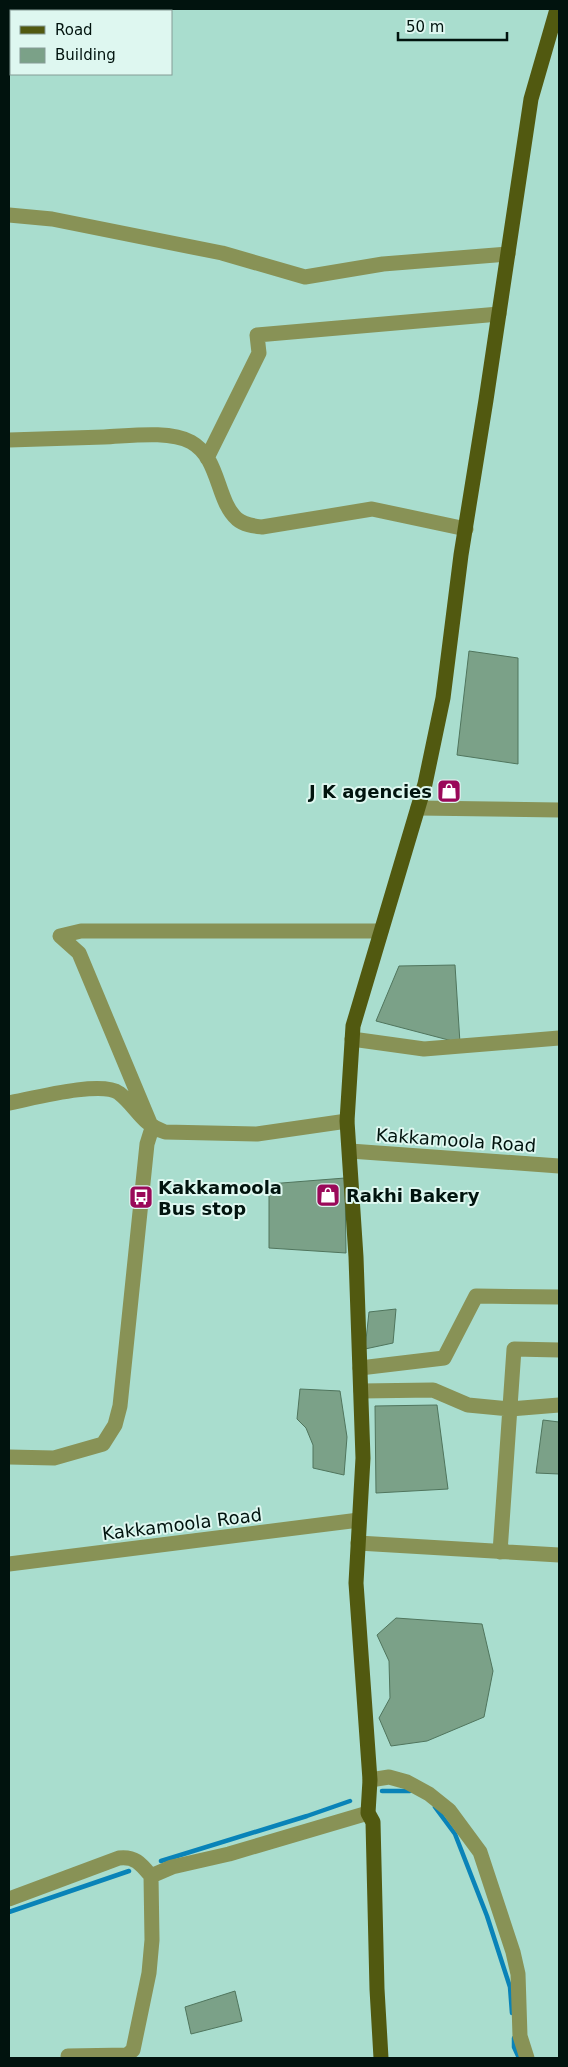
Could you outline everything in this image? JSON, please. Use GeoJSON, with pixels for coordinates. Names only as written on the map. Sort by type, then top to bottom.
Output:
{"type":"FeatureCollection","features":[{"type":"Feature","properties":{"kind":"main road"},"geometry":{"type":"LineString","coordinates":[[381,2058],[372,1822],[368,1813],[370,1780],[356,1583],[363,1458],[356,1257],[347,1121],[353,1026],[425,784],[443,698],[466,529],[531,99],[557,9]]}},
{"type":"Feature","properties":{"kind":"street"},"geometry":{"type":"LineString","coordinates":[[9,215],[52,219],[213,252],[305,277],[383,264],[508,254]]}},
{"type":"Feature","properties":{"kind":"street"},"geometry":{"type":"LineString","coordinates":[[206,458],[259,353],[257,335],[499,314]]}},
{"type":"Feature","properties":{"kind":"street"},"geometry":{"type":"LineString","coordinates":[[9,440],[163,435],[189,441],[200,448],[212,466],[229,508],[238,520],[251,526],[262,527],[372,509],[466,529]]}},
{"type":"Feature","properties":{"kind":"street"},"geometry":{"type":"LineString","coordinates":[[418,808],[559,810]]}},
{"type":"Feature","properties":{"kind":"street"},"geometry":{"type":"LineString","coordinates":[[9,1457],[54,1458],[79,1452],[103,1444],[116,1426],[120,1406],[147,1144],[152,1128],[79,953],[60,936],[81,931],[381,931]]}},
{"type":"Feature","properties":{"kind":"street"},"geometry":{"type":"LineString","coordinates":[[352,1039],[424,1049],[559,1038]]}},
{"type":"Feature","properties":{"kind":"street"},"geometry":{"type":"LineString","coordinates":[[9,1103],[88,1088],[105,1089],[118,1092],[152,1128],[165,1132],[257,1134],[347,1121]]}},
{"type":"Feature","properties":{"kind":"street","name":"Kakkamoola Road"},"geometry":{"type":"LineString","coordinates":[[350,1151],[559,1166]]}},
{"type":"Feature","properties":{"kind":"street"},"geometry":{"type":"LineString","coordinates":[[360,1368],[444,1358],[476,1296],[559,1298]]}},
{"type":"Feature","properties":{"kind":"street"},"geometry":{"type":"LineString","coordinates":[[500,1552],[514,1349],[559,1350]]}},
{"type":"Feature","properties":{"kind":"street"},"geometry":{"type":"LineString","coordinates":[[361,1390],[433,1390],[468,1405],[510,1409],[559,1405]]}},
{"type":"Feature","properties":{"kind":"street","name":"Kakkamoola Road"},"geometry":{"type":"LineString","coordinates":[[9,1564],[359,1520]]}},
{"type":"Feature","properties":{"kind":"street"},"geometry":{"type":"LineString","coordinates":[[358,1543],[559,1555]]}},
{"type":"Feature","properties":{"kind":"street"},"geometry":{"type":"LineString","coordinates":[[370,1780],[389,1777],[407,1782],[429,1794],[449,1810],[480,1852],[513,1952],[518,1974],[520,2036],[527,2058]]}},
{"type":"Feature","properties":{"kind":"street"},"geometry":{"type":"LineString","coordinates":[[151,1876],[172,1867],[229,1854],[368,1813]]}},
{"type":"Feature","properties":{"kind":"street"},"geometry":{"type":"LineString","coordinates":[[9,1899],[119,1858],[129,1857],[138,1861],[151,1876],[152,1940],[149,1973],[133,2050],[127,2055],[68,2056]]}},
{"type":"Feature","properties":{"kind":"building"},"geometry":{"type":"Polygon","coordinates":[[[469,651],[518,658],[518,764],[457,755],[469,651]]]}},
{"type":"Feature","properties":{"kind":"building"},"geometry":{"type":"Polygon","coordinates":[[[455,965],[460,1043],[376,1021],[399,966],[455,965]]]}},
{"type":"Feature","properties":{"kind":"building"},"geometry":{"type":"Polygon","coordinates":[[[345,1178],[346,1253],[269,1248],[269,1184],[345,1178]]]}},
{"type":"Feature","properties":{"kind":"building"},"geometry":{"type":"Polygon","coordinates":[[[396,1309],[393,1343],[365,1349],[369,1312],[396,1309]]]}},
{"type":"Feature","properties":{"kind":"building"},"geometry":{"type":"Polygon","coordinates":[[[300,1389],[340,1391],[347,1437],[344,1475],[313,1468],[313,1445],[306,1428],[297,1419],[300,1389]]]}},
{"type":"Feature","properties":{"kind":"building"},"geometry":{"type":"Polygon","coordinates":[[[437,1405],[448,1489],[376,1493],[375,1406],[437,1405]]]}},
{"type":"Feature","properties":{"kind":"building"},"geometry":{"type":"Polygon","coordinates":[[[543,1420],[559,1422],[559,1474],[536,1473],[543,1420]]]}},
{"type":"Feature","properties":{"kind":"building"},"geometry":{"type":"Polygon","coordinates":[[[396,1618],[482,1624],[493,1671],[484,1717],[427,1741],[391,1746],[379,1718],[390,1698],[389,1661],[377,1635],[396,1618]]]}},
{"type":"Feature","properties":{"kind":"building"},"geometry":{"type":"Polygon","coordinates":[[[235,1991],[242,2021],[191,2034],[185,2007],[235,1991]]]}},
{"type":"Feature","properties":{"kind":"waterway"},"geometry":{"type":"LineString","coordinates":[[382,1791],[410,1791]]}},
{"type":"Feature","properties":{"kind":"waterway"},"geometry":{"type":"LineString","coordinates":[[161,1861],[350,1801]]}},
{"type":"Feature","properties":{"kind":"waterway"},"geometry":{"type":"LineString","coordinates":[[435,1807],[455,1834],[487,1916],[510,1987],[512,2013]]}},
{"type":"Feature","properties":{"kind":"waterway"},"geometry":{"type":"LineString","coordinates":[[9,1912],[129,1871]]}},
{"type":"Feature","properties":{"kind":"waterway"},"geometry":{"type":"LineString","coordinates":[[514,2038],[514,2047],[519,2058]]}},
{"type":"Feature","properties":{"kind":"place","name":"J K agencies"},"geometry":{"type":"Point","coordinates":[449,791]}},
{"type":"Feature","properties":{"kind":"place","name":"Rakhi Bakery"},"geometry":{"type":"Point","coordinates":[328,1195]}},
{"type":"Feature","properties":{"kind":"place","name":"Kakkamoola Bus stop"},"geometry":{"type":"Point","coordinates":[141,1197]}}]}
